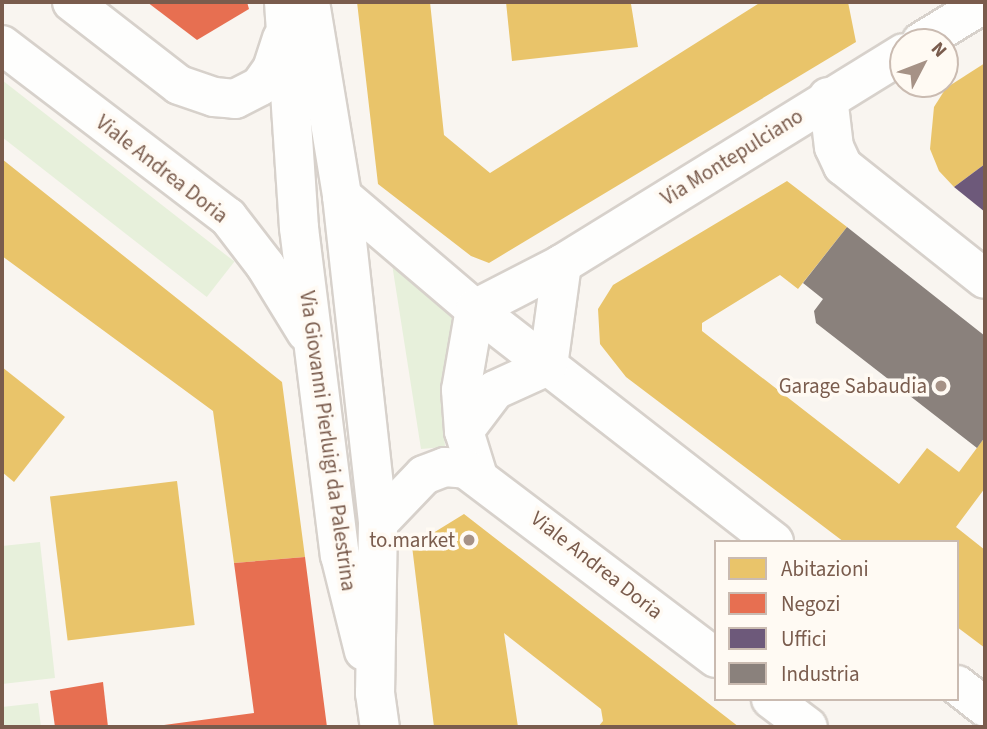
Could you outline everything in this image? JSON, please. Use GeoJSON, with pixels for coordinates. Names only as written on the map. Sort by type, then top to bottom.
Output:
{"type":"FeatureCollection","features":[{"type":"Feature","properties":{"kind":"street"},"geometry":{"type":"LineString","coordinates":[[72,2],[179,85],[214,97],[236,99],[260,86],[272,69],[283,20]]}},
{"type":"Feature","properties":{"kind":"street","name":"Via Giovanni Pierluigi da Palestrina"},"geometry":{"type":"LineString","coordinates":[[310,2],[342,196],[378,523],[377,710]]}},
{"type":"Feature","properties":{"kind":"street"},"geometry":{"type":"LineString","coordinates":[[945,28],[985,4]]}},
{"type":"Feature","properties":{"kind":"street","name":"Via Giovanni Pierluigi da Palestrina"},"geometry":{"type":"LineString","coordinates":[[283,20],[299,228],[340,555],[377,710]]}},
{"type":"Feature","properties":{"kind":"street","name":"Viale Andrea Doria"},"geometry":{"type":"LineString","coordinates":[[2,45],[228,217],[290,302],[316,352]]}},
{"type":"Feature","properties":{"kind":"street","name":"Via Montepulciano"},"geometry":{"type":"LineString","coordinates":[[475,309],[562,264],[889,61]]}},
{"type":"Feature","properties":{"kind":"street"},"geometry":{"type":"LineString","coordinates":[[828,97],[834,147],[843,166],[985,279]]}},
{"type":"Feature","properties":{"kind":"street"},"geometry":{"type":"LineString","coordinates":[[342,196],[475,309],[771,540]]}},
{"type":"Feature","properties":{"kind":"street","name":"Via Giovanni Pierluigi da Palestrina"},"geometry":{"type":"LineString","coordinates":[[299,228],[354,308]]}},
{"type":"Feature","properties":{"kind":"street"},"geometry":{"type":"LineString","coordinates":[[548,366],[562,264]]}},
{"type":"Feature","properties":{"kind":"street"},"geometry":{"type":"LineString","coordinates":[[475,309],[462,371],[464,431],[477,473]]}},
{"type":"Feature","properties":{"kind":"street"},"geometry":{"type":"LineString","coordinates":[[464,431],[495,390],[548,366]]}},
{"type":"Feature","properties":{"kind":"street","name":"Viale Andrea Doria"},"geometry":{"type":"LineString","coordinates":[[378,523],[424,475],[445,467],[477,473],[714,656]]}},
{"type":"Feature","properties":{"kind":"street"},"geometry":{"type":"LineString","coordinates":[[959,687],[985,707]]}},
{"type":"Feature","properties":{"kind":"street"},"geometry":{"type":"LineString","coordinates":[[774,701],[808,727]]}},
{"type":"Feature","properties":{"kind":"green space"},"geometry":{"type":"Polygon","coordinates":[[[2,80],[234,262],[207,297],[2,137],[2,80]]]}},
{"type":"Feature","properties":{"kind":"green space"},"geometry":{"type":"Polygon","coordinates":[[[392,264],[462,322],[442,392],[445,447],[421,449],[392,264]]]}},
{"type":"Feature","properties":{"kind":"green space"},"geometry":{"type":"Polygon","coordinates":[[[40,542],[55,678],[2,684],[2,546],[40,542]]]}},
{"type":"Feature","properties":{"kind":"green space"},"geometry":{"type":"Polygon","coordinates":[[[38,703],[41,727],[2,727],[2,707],[38,703]]]}},
{"type":"Feature","properties":{"kind":"building: Abitazioni"},"geometry":{"type":"Polygon","coordinates":[[[357,2],[430,2],[444,135],[490,173],[761,2],[848,2],[856,42],[489,263],[471,256],[378,184],[357,2]]]}},
{"type":"Feature","properties":{"kind":"building: Abitazioni"},"geometry":{"type":"Polygon","coordinates":[[[506,2],[636,2],[631,4],[638,47],[512,61],[506,2]]]}},
{"type":"Feature","properties":{"kind":"building: Abitazioni"},"geometry":{"type":"Polygon","coordinates":[[[985,63],[985,164],[954,187],[939,171],[930,149],[934,107],[940,98],[959,98],[959,80],[985,63]]]}},
{"type":"Feature","properties":{"kind":"building: Abitazioni"},"geometry":{"type":"Polygon","coordinates":[[[2,159],[282,382],[305,557],[234,563],[213,411],[2,256],[2,159]]]}},
{"type":"Feature","properties":{"kind":"building: Abitazioni"},"geometry":{"type":"Polygon","coordinates":[[[787,181],[847,227],[798,289],[780,275],[702,323],[702,331],[899,484],[927,448],[959,472],[985,437],[985,488],[956,527],[985,550],[985,648],[959,628],[959,540],[841,540],[626,377],[600,344],[598,309],[613,285],[787,181]]]}},
{"type":"Feature","properties":{"kind":"building: Abitazioni"},"geometry":{"type":"Polygon","coordinates":[[[2,367],[65,417],[14,482],[2,472],[2,367]]]}},
{"type":"Feature","properties":{"kind":"building: Abitazioni"},"geometry":{"type":"Polygon","coordinates":[[[177,481],[195,625],[68,641],[50,497],[177,481]]]}},
{"type":"Feature","properties":{"kind":"building: Abitazioni"},"geometry":{"type":"Polygon","coordinates":[[[464,514],[739,727],[598,727],[603,721],[601,709],[504,633],[518,727],[434,727],[412,546],[464,514]]]}},
{"type":"Feature","properties":{"kind":"building: Negozi"},"geometry":{"type":"Polygon","coordinates":[[[147,2],[247,2],[249,9],[197,40],[147,2]]]}},
{"type":"Feature","properties":{"kind":"building: Negozi"},"geometry":{"type":"Polygon","coordinates":[[[305,557],[327,727],[149,727],[254,713],[234,563],[305,557]]]}},
{"type":"Feature","properties":{"kind":"building: Negozi"},"geometry":{"type":"Polygon","coordinates":[[[103,682],[108,727],[55,727],[50,691],[103,682]]]}},
{"type":"Feature","properties":{"kind":"building: Uffici"},"geometry":{"type":"Polygon","coordinates":[[[985,164],[985,212],[954,187],[985,164]]]}},
{"type":"Feature","properties":{"kind":"building: Industria","name":"Garage Sabaudia"},"geometry":{"type":"Polygon","coordinates":[[[847,227],[985,336],[985,437],[977,448],[816,323],[814,311],[823,299],[803,283],[847,227]]]}},
{"type":"Feature","properties":{"kind":"place","name":"Garage Sabaudia"},"geometry":{"type":"Point","coordinates":[941,386]}},
{"type":"Feature","properties":{"kind":"place","name":"to.market"},"geometry":{"type":"Point","coordinates":[469,540]}}]}
